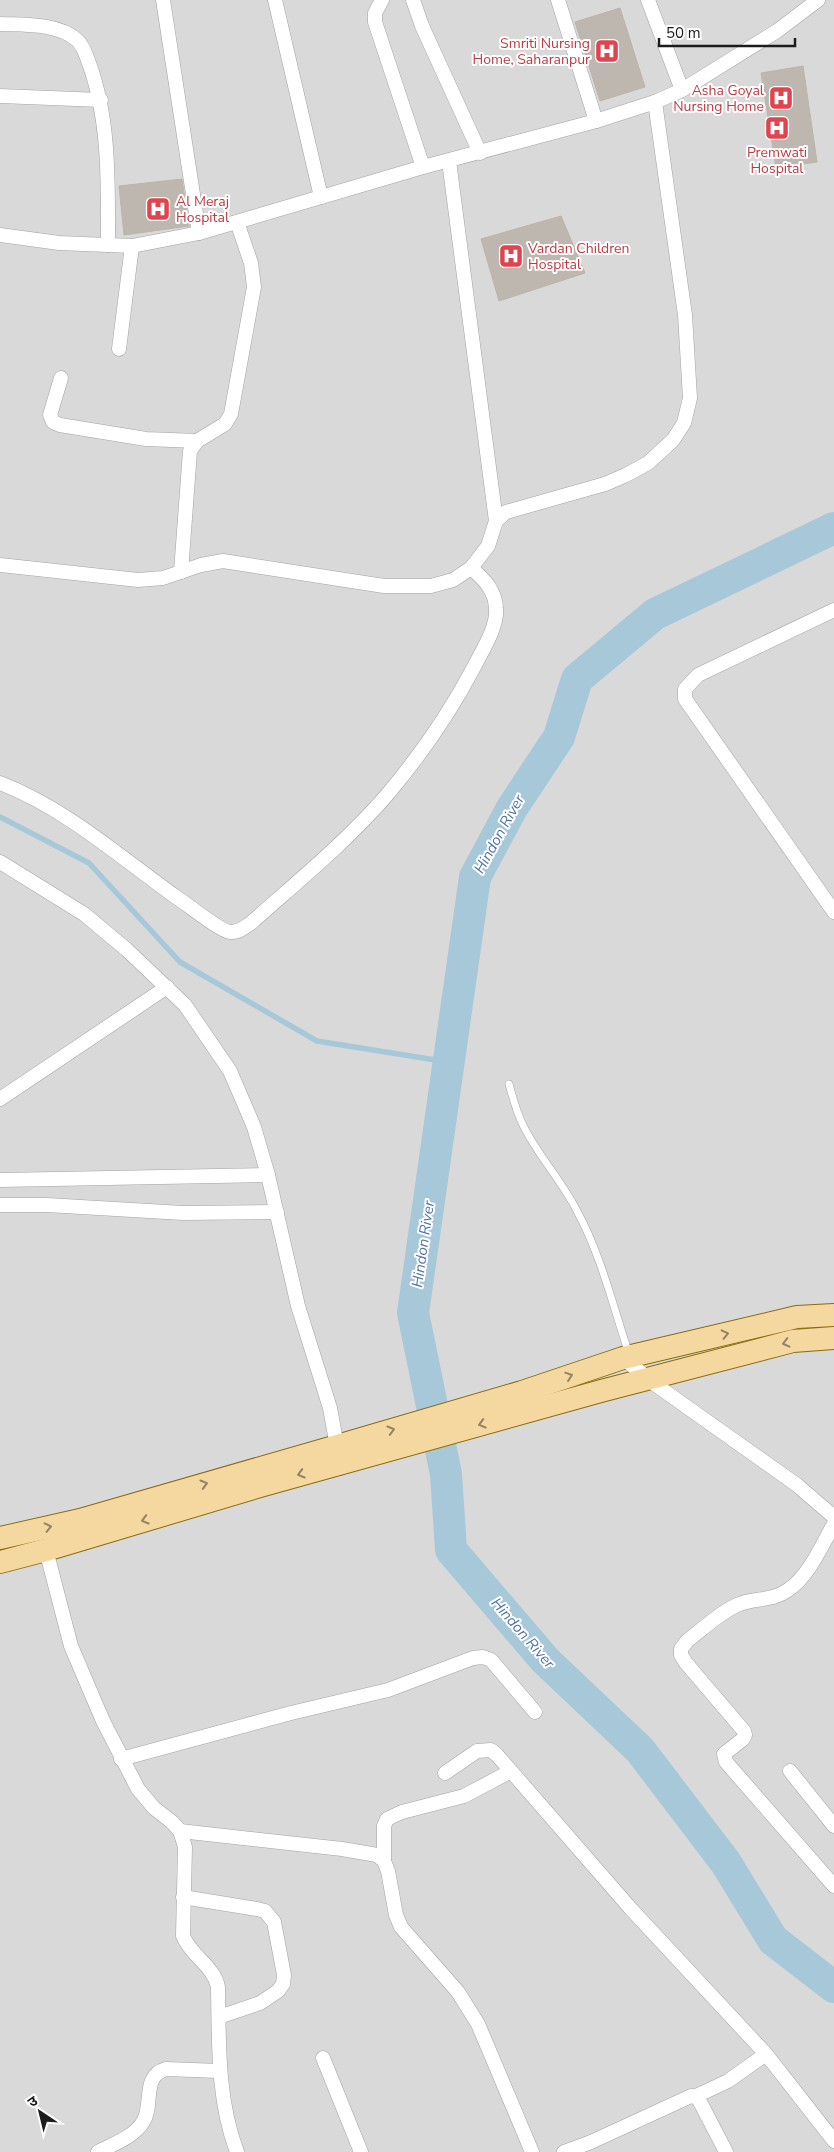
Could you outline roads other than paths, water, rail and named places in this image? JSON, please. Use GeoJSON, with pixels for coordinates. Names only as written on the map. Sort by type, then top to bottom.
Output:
{"type":"FeatureCollection","features":[{"type":"Feature","properties":{"kind":"main road"},"geometry":{"type":"LineString","coordinates":[[526,1401],[626,1357],[797,1317],[834,1315]]}},
{"type":"Feature","properties":{"kind":"main road"},"geometry":{"type":"LineString","coordinates":[[0,1562],[46,1550],[112,1520],[343,1450],[526,1401],[648,1378],[793,1340],[834,1338]]}},
{"type":"Feature","properties":{"kind":"main road"},"geometry":{"type":"LineString","coordinates":[[696,1341],[700,1365]]}},
{"type":"Feature","properties":{"kind":"main road"},"geometry":{"type":"LineString","coordinates":[[0,1538],[112,1520]]}},
{"type":"Feature","properties":{"kind":"street"},"geometry":{"type":"LineString","coordinates":[[163,0],[199,233]]}},
{"type":"Feature","properties":{"kind":"street"},"geometry":{"type":"LineString","coordinates":[[275,0],[321,197]]}},
{"type":"Feature","properties":{"kind":"street"},"geometry":{"type":"LineString","coordinates":[[382,0],[375,13],[375,22],[423,167]]}},
{"type":"Feature","properties":{"kind":"street"},"geometry":{"type":"LineString","coordinates":[[413,0],[422,26],[480,153]]}},
{"type":"Feature","properties":{"kind":"street"},"geometry":{"type":"LineString","coordinates":[[558,0],[596,121]]}},
{"type":"Feature","properties":{"kind":"street"},"geometry":{"type":"LineString","coordinates":[[648,0],[682,90]]}},
{"type":"Feature","properties":{"kind":"street"},"geometry":{"type":"LineString","coordinates":[[0,235],[60,243],[132,246],[199,233],[423,167],[596,121],[655,102],[682,90],[777,31],[818,0]]}},
{"type":"Feature","properties":{"kind":"street"},"geometry":{"type":"LineString","coordinates":[[0,24],[55,28],[77,40],[84,50],[101,100],[108,173],[108,245]]}},
{"type":"Feature","properties":{"kind":"street"},"geometry":{"type":"LineString","coordinates":[[0,96],[101,100]]}},
{"type":"Feature","properties":{"kind":"street"},"geometry":{"type":"LineString","coordinates":[[496,521],[506,512],[605,484],[626,475],[648,463],[673,440],[684,423],[690,398],[685,315],[655,102]]}},
{"type":"Feature","properties":{"kind":"street"},"geometry":{"type":"LineString","coordinates":[[0,565],[138,580],[163,578],[201,565],[223,562],[384,586],[431,586],[453,580],[471,568],[488,546],[496,521],[449,161]]}},
{"type":"Feature","properties":{"kind":"street"},"geometry":{"type":"LineString","coordinates":[[181,572],[190,451],[197,441],[225,424],[231,414],[254,287],[251,263],[238,222]]}},
{"type":"Feature","properties":{"kind":"street"},"geometry":{"type":"LineString","coordinates":[[119,349],[132,246]]}},
{"type":"Feature","properties":{"kind":"street"},"geometry":{"type":"LineString","coordinates":[[61,378],[50,414],[53,422],[60,425],[146,439],[197,441]]}},
{"type":"Feature","properties":{"kind":"street"},"geometry":{"type":"LineString","coordinates":[[0,783],[26,793],[78,826],[204,917],[230,932],[239,931],[251,923],[330,853],[384,797],[410,766],[462,690],[493,626],[497,610],[493,593],[484,579],[471,568]]}},
{"type":"Feature","properties":{"kind":"street"},"geometry":{"type":"LineString","coordinates":[[834,610],[698,675],[685,689],[684,699],[834,912]]}},
{"type":"Feature","properties":{"kind":"street"},"geometry":{"type":"LineString","coordinates":[[0,862],[84,914],[126,949],[185,1005],[230,1071],[254,1127],[273,1194],[298,1306],[343,1450]]}},
{"type":"Feature","properties":{"kind":"street"},"geometry":{"type":"LineString","coordinates":[[0,1099],[166,987]]}},
{"type":"Feature","properties":{"kind":"street"},"geometry":{"type":"LineString","coordinates":[[0,1180],[273,1194]]}},
{"type":"Feature","properties":{"kind":"street"},"geometry":{"type":"LineString","coordinates":[[0,1205],[47,1205],[184,1213],[273,1194]]}},
{"type":"Feature","properties":{"kind":"street"},"geometry":{"type":"LineString","coordinates":[[626,1357],[648,1378],[797,1485],[834,1518]]}},
{"type":"Feature","properties":{"kind":"street"},"geometry":{"type":"LineString","coordinates":[[834,1524],[812,1564],[799,1581],[789,1589],[766,1600],[748,1601],[736,1605],[687,1641],[681,1649],[686,1663],[744,1731],[743,1739],[724,1754],[726,1762],[834,1886]]}},
{"type":"Feature","properties":{"kind":"street"},"geometry":{"type":"LineString","coordinates":[[46,1550],[71,1646],[84,1680],[121,1759],[138,1789],[154,1808],[180,1831],[185,1847],[183,1936],[188,1947],[216,1979],[219,2071],[232,2138],[238,2152]]}},
{"type":"Feature","properties":{"kind":"street"},"geometry":{"type":"LineString","coordinates":[[121,1759],[291,1713],[388,1690],[473,1658],[483,1657],[491,1660],[535,1712]]}},
{"type":"Feature","properties":{"kind":"street"},"geometry":{"type":"LineString","coordinates":[[445,1773],[477,1752],[491,1750],[638,1916],[766,2054],[834,2141]]}},
{"type":"Feature","properties":{"kind":"street"},"geometry":{"type":"LineString","coordinates":[[511,1771],[458,1798],[392,1815],[387,1819],[384,1826],[384,1861],[388,1871],[396,1915],[401,1927],[434,1963],[469,2008],[478,2024],[532,2152]]}},
{"type":"Feature","properties":{"kind":"street"},"geometry":{"type":"LineString","coordinates":[[790,1771],[834,1826]]}},
{"type":"Feature","properties":{"kind":"street"},"geometry":{"type":"LineString","coordinates":[[180,1831],[342,1849],[377,1855],[384,1861]]}},
{"type":"Feature","properties":{"kind":"street"},"geometry":{"type":"LineString","coordinates":[[183,1897],[265,1911],[274,1922],[284,1975],[283,1984],[274,1994],[260,2003],[218,2017]]}},
{"type":"Feature","properties":{"kind":"street"},"geometry":{"type":"LineString","coordinates":[[564,2152],[594,2147],[688,2097],[696,2096],[728,2081],[766,2054]]}},
{"type":"Feature","properties":{"kind":"street"},"geometry":{"type":"LineString","coordinates":[[323,2058],[361,2152]]}},
{"type":"Feature","properties":{"kind":"street"},"geometry":{"type":"LineString","coordinates":[[98,2152],[136,2131],[144,2122],[151,2083],[153,2076],[158,2071],[166,2069],[219,2071]]}},
{"type":"Feature","properties":{"kind":"street"},"geometry":{"type":"LineString","coordinates":[[696,2096],[726,2152]]}},
{"type":"Feature","properties":{"kind":"lane"},"geometry":{"type":"LineString","coordinates":[[509,1084],[523,1126],[561,1183],[578,1212],[590,1238],[626,1357]]}},
{"type":"Feature","properties":{"kind":"waterway","name":"Hindon River"},"geometry":{"type":"LineString","coordinates":[[834,528],[655,614],[577,679],[559,737],[512,808],[475,877],[413,1313],[446,1474],[451,1550],[545,1660],[640,1750],[726,1863],[773,1940],[834,1987]]}},
{"type":"Feature","properties":{"kind":"waterway"},"geometry":{"type":"LineString","coordinates":[[0,817],[89,863],[180,962],[317,1041],[448,1062]]}},
{"type":"Feature","properties":{"kind":"place","name":"Smriti Nursing Home, Saharanpur"},"geometry":{"type":"Point","coordinates":[607,51]}},
{"type":"Feature","properties":{"kind":"place","name":"Asha Goyal Nursing Home"},"geometry":{"type":"Point","coordinates":[781,98]}},
{"type":"Feature","properties":{"kind":"place","name":"Premwati Hospital"},"geometry":{"type":"Point","coordinates":[777,128]}},
{"type":"Feature","properties":{"kind":"place","name":"Al Meraj Hospital"},"geometry":{"type":"Point","coordinates":[158,209]}},
{"type":"Feature","properties":{"kind":"place","name":"Vardan Children Hospital"},"geometry":{"type":"Point","coordinates":[511,256]}}]}
